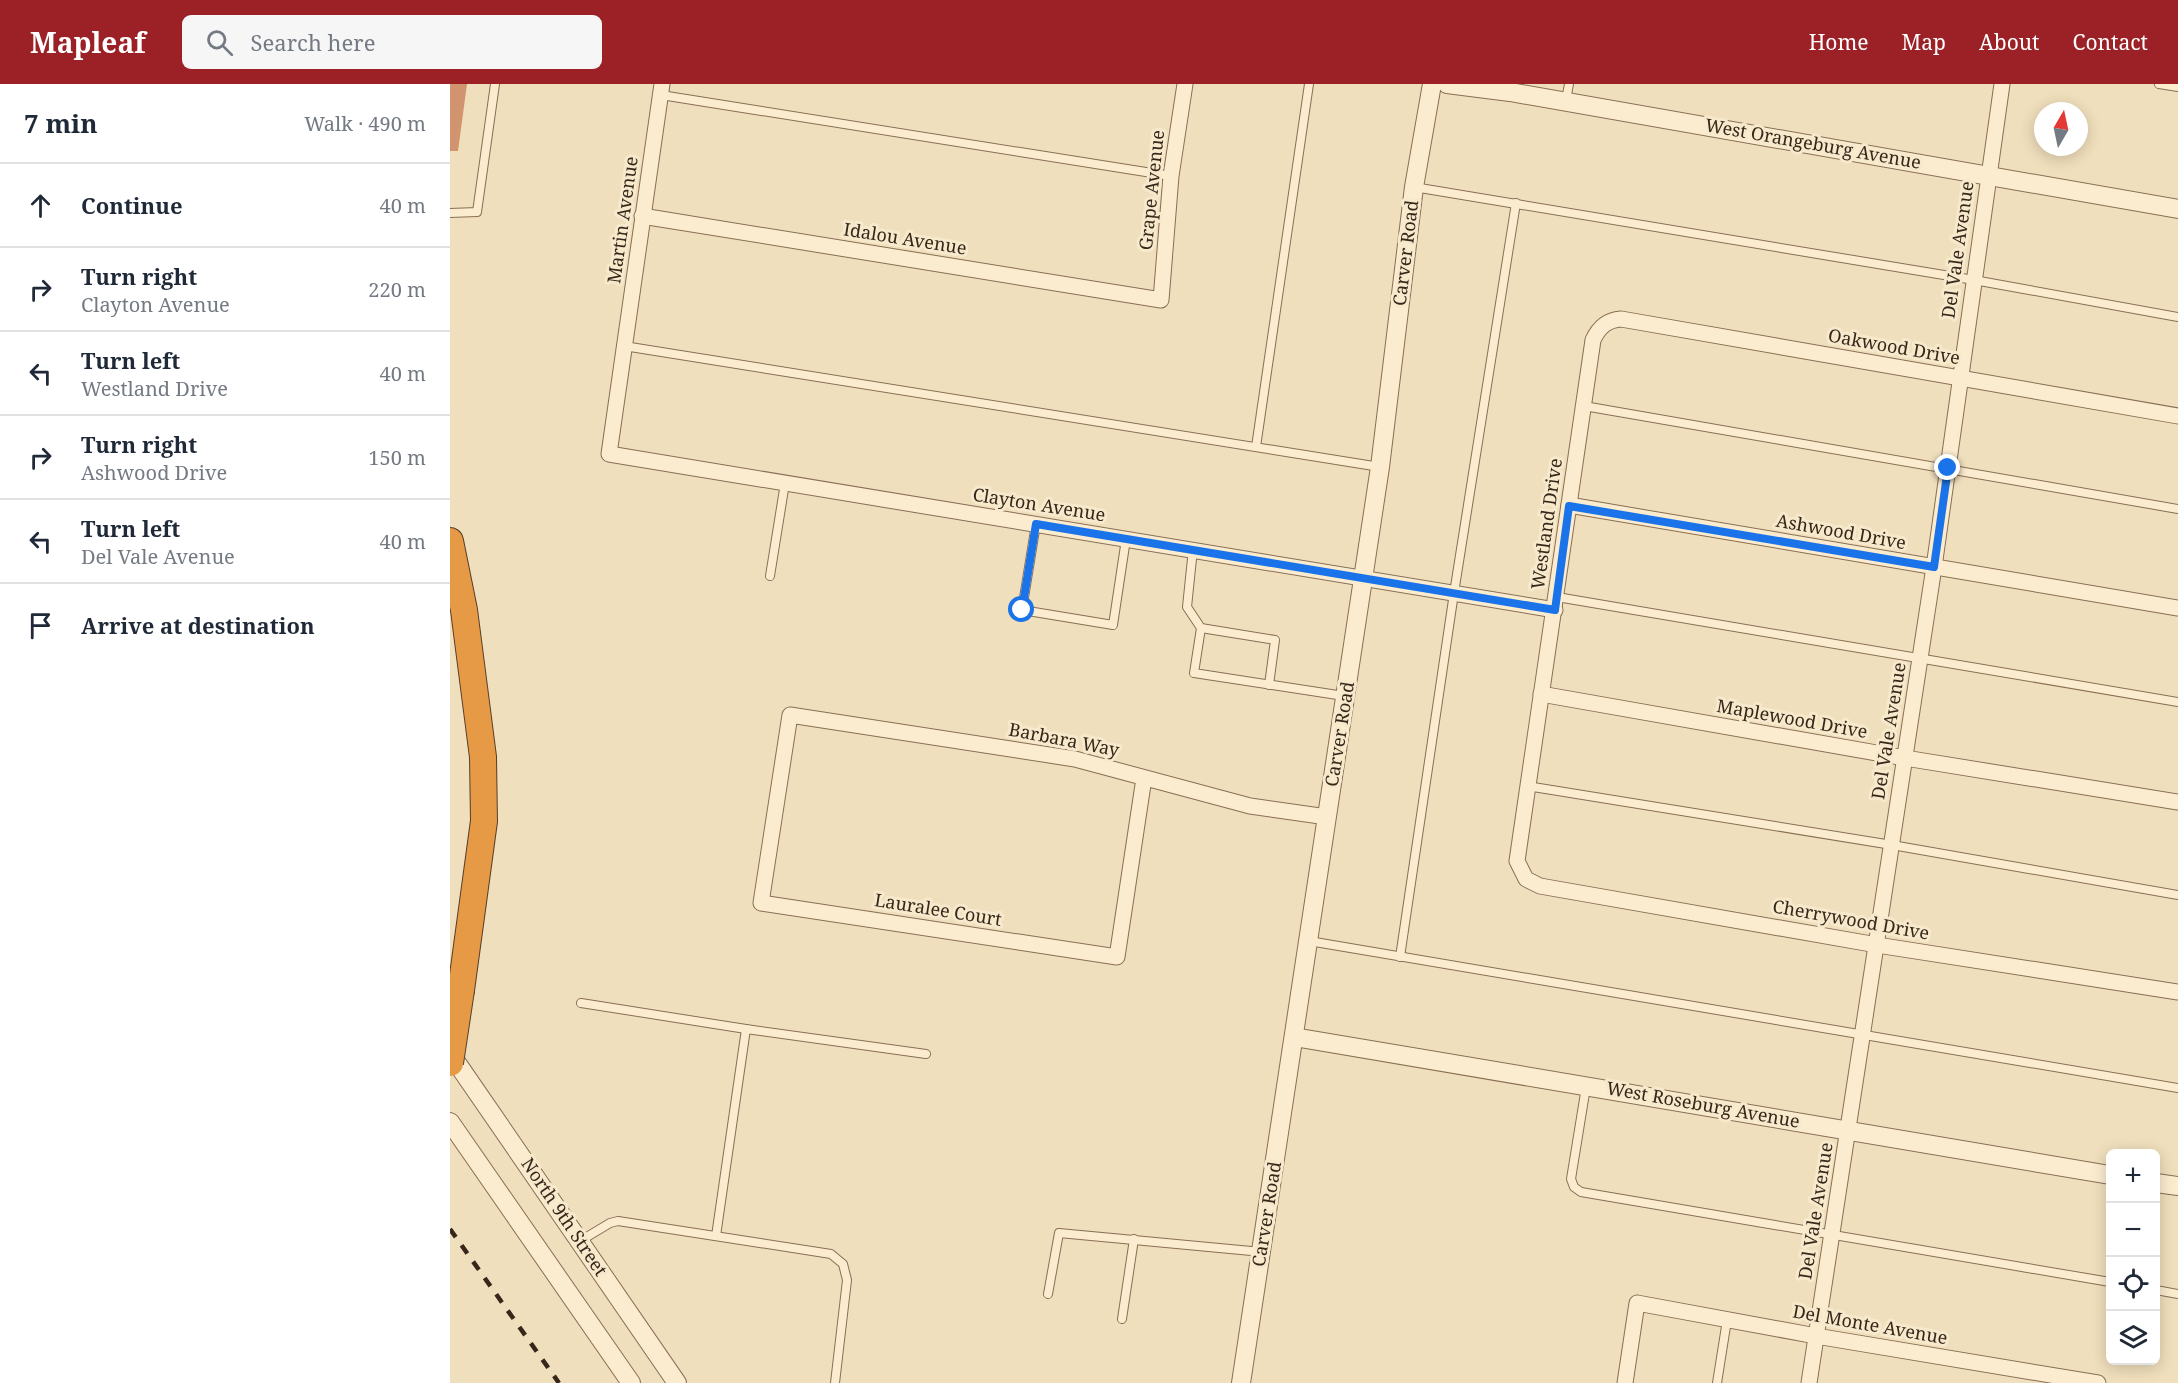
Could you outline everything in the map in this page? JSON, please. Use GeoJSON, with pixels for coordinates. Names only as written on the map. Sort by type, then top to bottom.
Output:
{"type":"FeatureCollection","features":[{"type":"Feature","properties":{"kind":"highway"},"geometry":{"type":"LineString","coordinates":[[450,542],[464,610],[483,757],[483,821],[450,1064]]}},
{"type":"Feature","properties":{"kind":"street","name":"Grape Avenue"},"geometry":{"type":"LineString","coordinates":[[1161,300],[1171,177],[1185,84]]}},
{"type":"Feature","properties":{"kind":"street","name":"Carver Road"},"geometry":{"type":"LineString","coordinates":[[1241,1383],[1380,467],[1414,187],[1432,84]]}},
{"type":"Feature","properties":{"kind":"street","name":"West Orangeburg Avenue"},"geometry":{"type":"LineString","coordinates":[[1447,84],[1510,92],[1567,93],[2178,209]]}},
{"type":"Feature","properties":{"kind":"street","name":"Del Vale Avenue"},"geometry":{"type":"LineString","coordinates":[[1809,1383],[1934,567],[2002,84]]}},
{"type":"Feature","properties":{"kind":"street","name":"Martin Avenue"},"geometry":{"type":"LineString","coordinates":[[623,353],[662,89]]}},
{"type":"Feature","properties":{"kind":"street","name":"Idalou Avenue"},"geometry":{"type":"LineString","coordinates":[[642,216],[1161,300]]}},
{"type":"Feature","properties":{"kind":"street","name":"Oakwood Drive"},"geometry":{"type":"LineString","coordinates":[[1604,324],[1621,319],[2178,416]]}},
{"type":"Feature","properties":{"kind":"street","name":"Westland Drive"},"geometry":{"type":"LineString","coordinates":[[1522,874],[1517,861],[1517,852],[1556,603],[1593,340],[1604,324]]}},
{"type":"Feature","properties":{"kind":"street","name":"Clayton Avenue"},"geometry":{"type":"LineString","coordinates":[[623,353],[609,454],[1454,593],[1556,603]]}},
{"type":"Feature","properties":{"kind":"street","name":"Ashwood Drive"},"geometry":{"type":"LineString","coordinates":[[1569,506],[2178,608]]}},
{"type":"Feature","properties":{"kind":"street","name":"Maplewood Drive"},"geometry":{"type":"LineString","coordinates":[[1541,694],[1905,759],[2178,802]]}},
{"type":"Feature","properties":{"kind":"street","name":"Barbara Way"},"geometry":{"type":"LineString","coordinates":[[790,715],[1075,759],[1250,806],[1327,817]]}},
{"type":"Feature","properties":{"kind":"street","name":"Lauralee Court"},"geometry":{"type":"LineString","coordinates":[[790,715],[762,903],[1118,957],[1144,778]]}},
{"type":"Feature","properties":{"kind":"street","name":"Cherrywood Drive"},"geometry":{"type":"LineString","coordinates":[[1522,874],[1526,879],[1540,886],[1876,945],[2178,992]]}},
{"type":"Feature","properties":{"kind":"street","name":"West Roseburg Avenue"},"geometry":{"type":"LineString","coordinates":[[1294,1037],[2106,1174]]}},
{"type":"Feature","properties":{"kind":"street","name":"North 9th Street"},"geometry":{"type":"LineString","coordinates":[[450,1053],[677,1383]]}},
{"type":"Feature","properties":{"kind":"street"},"geometry":{"type":"LineString","coordinates":[[450,1122],[631,1383]]}},
{"type":"Feature","properties":{"kind":"street"},"geometry":{"type":"LineString","coordinates":[[2160,1184],[2178,1186]]}},
{"type":"Feature","properties":{"kind":"street","name":"Del Monte Avenue"},"geometry":{"type":"LineString","coordinates":[[1625,1383],[1637,1303],[1816,1336],[2098,1383]]}},
{"type":"Feature","properties":{"kind":"lane"},"geometry":{"type":"LineString","coordinates":[[450,213],[477,212],[495,84]]}},
{"type":"Feature","properties":{"kind":"lane"},"geometry":{"type":"LineString","coordinates":[[1256,447],[1309,84]]}},
{"type":"Feature","properties":{"kind":"lane"},"geometry":{"type":"LineString","coordinates":[[2159,84],[2178,87]]}},
{"type":"Feature","properties":{"kind":"lane"},"geometry":{"type":"LineString","coordinates":[[662,89],[1171,177]]}},
{"type":"Feature","properties":{"kind":"lane"},"geometry":{"type":"LineString","coordinates":[[1414,187],[1974,280],[2178,317]]}},
{"type":"Feature","properties":{"kind":"lane"},"geometry":{"type":"LineString","coordinates":[[1400,957],[1454,593],[1516,203]]}},
{"type":"Feature","properties":{"kind":"lane"},"geometry":{"type":"LineString","coordinates":[[623,353],[1380,467]]}},
{"type":"Feature","properties":{"kind":"lane"},"geometry":{"type":"LineString","coordinates":[[1584,406],[2178,509]]}},
{"type":"Feature","properties":{"kind":"lane"},"geometry":{"type":"LineString","coordinates":[[770,576],[784,483]]}},
{"type":"Feature","properties":{"kind":"lane"},"geometry":{"type":"LineString","coordinates":[[1036,524],[1022,610],[1113,625],[1126,539]]}},
{"type":"Feature","properties":{"kind":"lane"},"geometry":{"type":"LineString","coordinates":[[1193,549],[1187,607],[1201,628],[1194,673],[1345,696]]}},
{"type":"Feature","properties":{"kind":"lane"},"geometry":{"type":"LineString","coordinates":[[1556,603],[1920,659],[2178,702]]}},
{"type":"Feature","properties":{"kind":"lane"},"geometry":{"type":"LineString","coordinates":[[1201,628],[1275,640],[1269,685]]}},
{"type":"Feature","properties":{"kind":"lane"},"geometry":{"type":"LineString","coordinates":[[1527,786],[1892,845],[2178,895]]}},
{"type":"Feature","properties":{"kind":"lane"},"geometry":{"type":"LineString","coordinates":[[1309,941],[2178,1088]]}},
{"type":"Feature","properties":{"kind":"lane"},"geometry":{"type":"LineString","coordinates":[[581,1003],[926,1054]]}},
{"type":"Feature","properties":{"kind":"lane"},"geometry":{"type":"LineString","coordinates":[[716,1236],[746,1029]]}},
{"type":"Feature","properties":{"kind":"lane"},"geometry":{"type":"LineString","coordinates":[[1586,1085],[1571,1179],[1574,1187],[1581,1192],[2106,1281]]}},
{"type":"Feature","properties":{"kind":"lane"},"geometry":{"type":"LineString","coordinates":[[580,1240],[618,1221],[831,1254],[843,1264],[847,1280],[835,1383]]}},
{"type":"Feature","properties":{"kind":"lane"},"geometry":{"type":"LineString","coordinates":[[1048,1294],[1059,1233],[1262,1252]]}},
{"type":"Feature","properties":{"kind":"lane"},"geometry":{"type":"LineString","coordinates":[[1122,1319],[1134,1239]]}},
{"type":"Feature","properties":{"kind":"lane"},"geometry":{"type":"LineString","coordinates":[[2160,1291],[2178,1294]]}},
{"type":"Feature","properties":{"kind":"lane"},"geometry":{"type":"LineString","coordinates":[[1717,1383],[1727,1320]]}},
{"type":"Feature","properties":{"kind":"building"},"geometry":{"type":"Polygon","coordinates":[[[450,84],[467,84],[458,151],[450,151],[450,84]]]}},
{"type":"Feature","properties":{"kind":"railway"},"geometry":{"type":"LineString","coordinates":[[450,1229],[559,1383]]}},
{"type":"Feature","properties":{"kind":"route"},"geometry":{"type":"LineString","coordinates":[[1022,610],[1036,524],[1555,610],[1569,506],[1934,567],[1948,468]]}}]}
